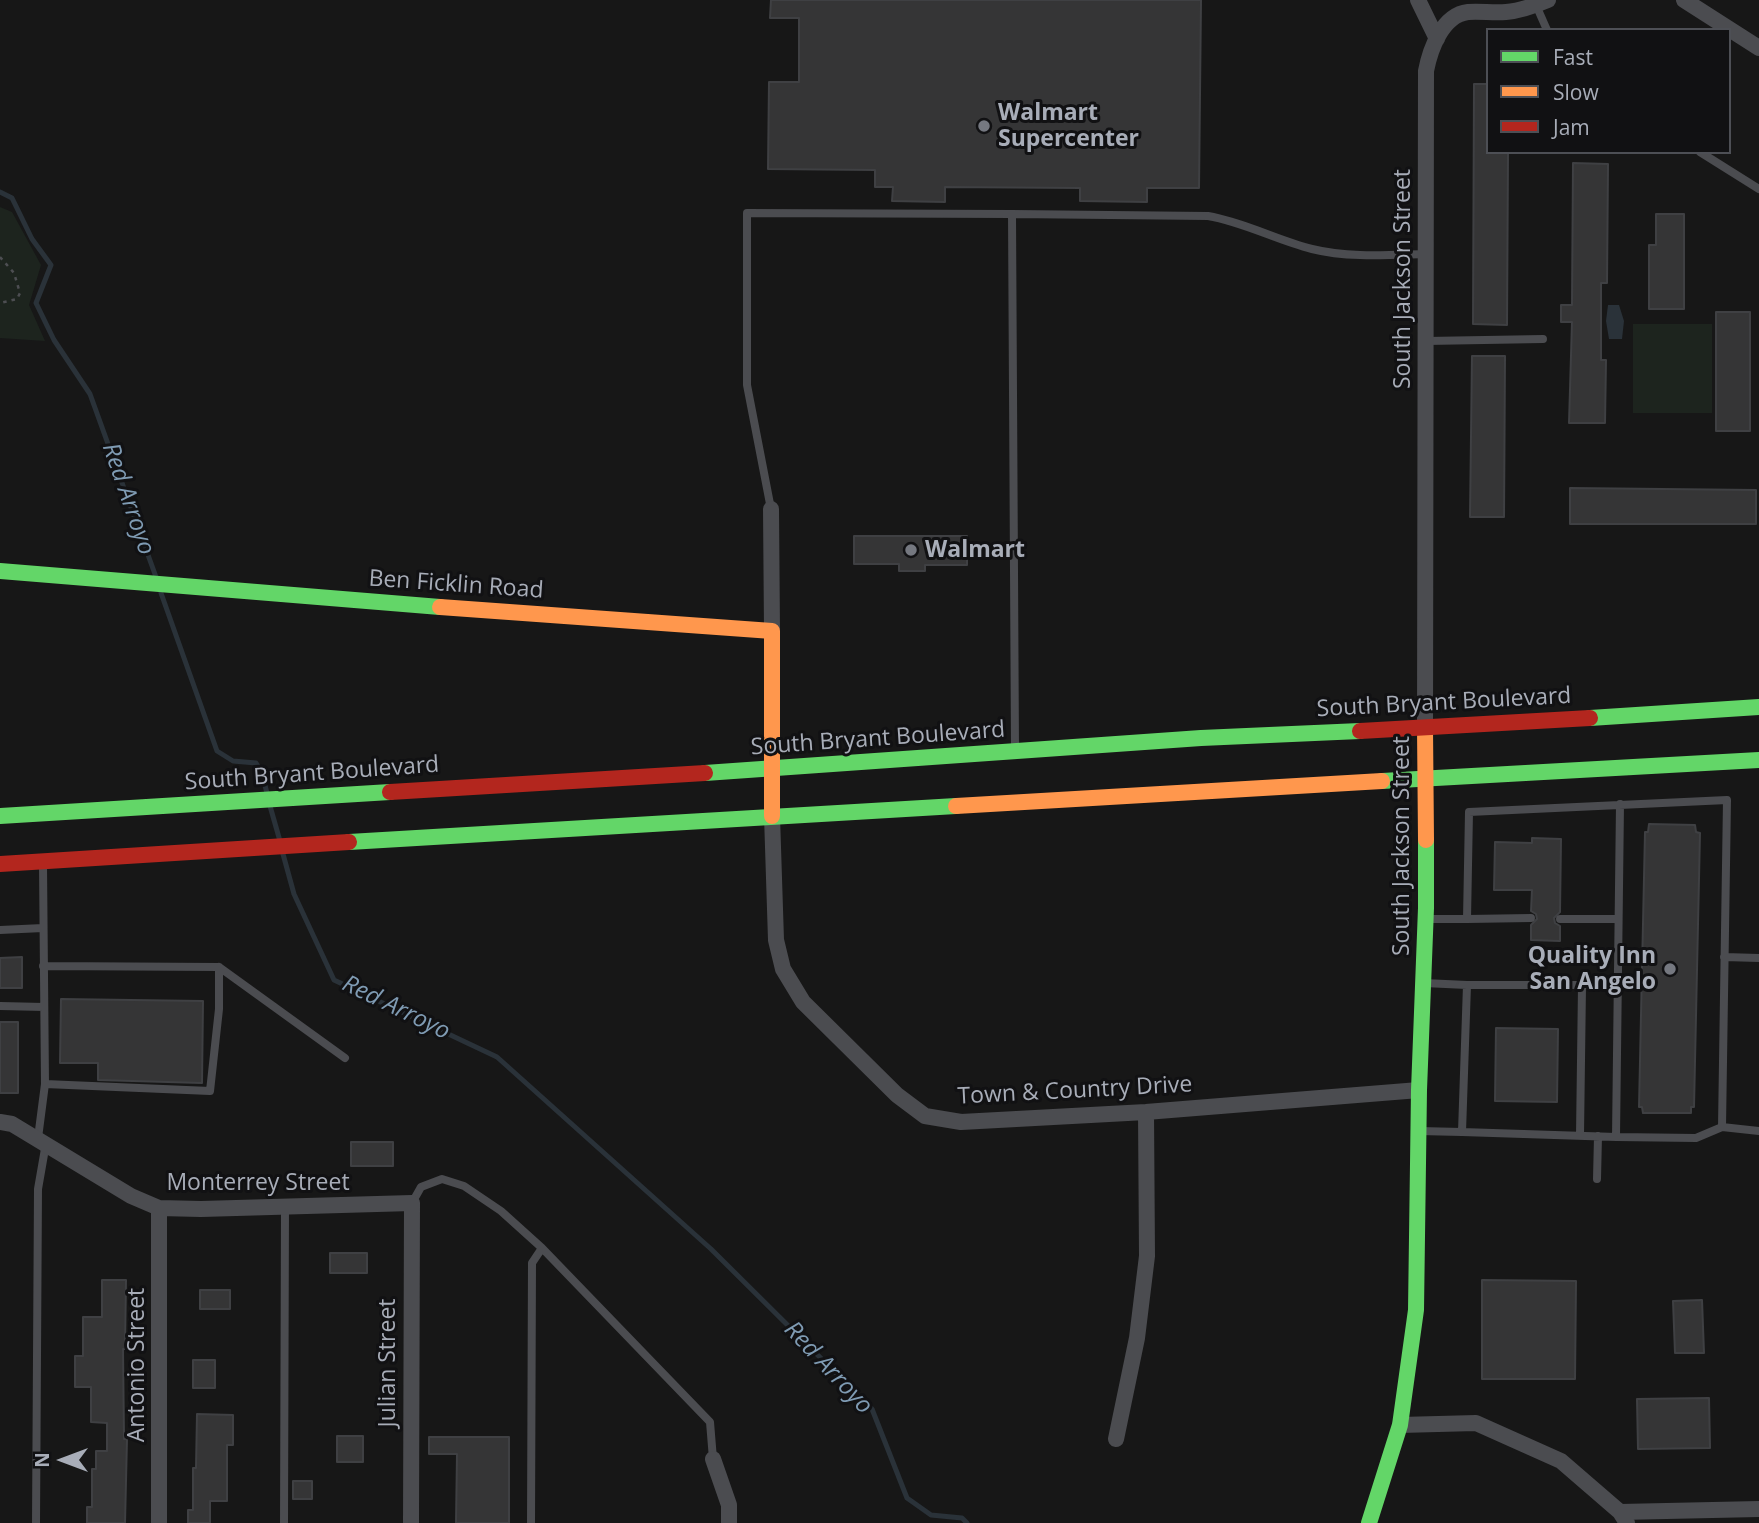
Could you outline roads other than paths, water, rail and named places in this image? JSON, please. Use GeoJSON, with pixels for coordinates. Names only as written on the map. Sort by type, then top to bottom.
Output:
{"type":"FeatureCollection","features":[{"type":"Feature","properties":{"kind":"main road","name":"Ben Ficklin Road"},"geometry":{"type":"LineString","coordinates":[[0,571],[202,589],[772,631]]}},
{"type":"Feature","properties":{"kind":"main road"},"geometry":{"type":"LineString","coordinates":[[772,631],[772,816]]}},
{"type":"Feature","properties":{"kind":"main road","name":"South Bryant Boulevard"},"geometry":{"type":"LineString","coordinates":[[0,816],[772,769],[1201,738],[1425,728],[1759,707]]}},
{"type":"Feature","properties":{"kind":"main road","name":"South Jackson Street"},"geometry":{"type":"LineString","coordinates":[[1369,1523],[1401,1425],[1416,1310],[1425,919],[1425,728]]}},
{"type":"Feature","properties":{"kind":"main road"},"geometry":{"type":"LineString","coordinates":[[0,864],[772,816],[1759,760]]}},
{"type":"Feature","properties":{"kind":"street"},"geometry":{"type":"LineString","coordinates":[[1418,0],[1440,34],[1453,18],[1461,14],[1504,12],[1542,2]]}},
{"type":"Feature","properties":{"kind":"street"},"geometry":{"type":"LineString","coordinates":[[1695,3],[1731,28]]}},
{"type":"Feature","properties":{"kind":"street"},"geometry":{"type":"LineString","coordinates":[[1731,28],[1759,48]]}},
{"type":"Feature","properties":{"kind":"street","name":"South Jackson Street"},"geometry":{"type":"LineString","coordinates":[[1425,728],[1426,84],[1428,60],[1440,34]]}},
{"type":"Feature","properties":{"kind":"street"},"geometry":{"type":"LineString","coordinates":[[771,509],[772,631]]}},
{"type":"Feature","properties":{"kind":"street","name":"Town & Country Drive"},"geometry":{"type":"LineString","coordinates":[[772,816],[776,940],[782,969],[803,1002],[897,1096],[925,1116],[961,1122],[1146,1112],[1419,1090]]}},
{"type":"Feature","properties":{"kind":"street"},"geometry":{"type":"LineString","coordinates":[[1116,1439],[1137,1338],[1147,1256],[1146,1112]]}},
{"type":"Feature","properties":{"kind":"street","name":"Monterrey Street"},"geometry":{"type":"LineString","coordinates":[[0,1122],[12,1124],[42,1140],[131,1196],[159,1208],[412,1203]]}},
{"type":"Feature","properties":{"kind":"street","name":"Julian Street"},"geometry":{"type":"LineString","coordinates":[[411,1523],[412,1203]]}},
{"type":"Feature","properties":{"kind":"street","name":"Antonio Street"},"geometry":{"type":"LineString","coordinates":[[159,1208],[159,1523]]}},
{"type":"Feature","properties":{"kind":"street"},"geometry":{"type":"LineString","coordinates":[[1401,1425],[1476,1423],[1561,1461],[1624,1517],[1759,1509]]}},
{"type":"Feature","properties":{"kind":"street"},"geometry":{"type":"LineString","coordinates":[[713,1459],[729,1505],[729,1523]]}},
{"type":"Feature","properties":{"kind":"lane"},"geometry":{"type":"LineString","coordinates":[[1542,2],[1547,28]]}},
{"type":"Feature","properties":{"kind":"lane"},"geometry":{"type":"LineString","coordinates":[[1703,154],[1759,189]]}},
{"type":"Feature","properties":{"kind":"lane"},"geometry":{"type":"LineString","coordinates":[[771,509],[747,385],[747,214],[1208,216],[1227,219],[1315,250],[1361,255],[1426,254]]}},
{"type":"Feature","properties":{"kind":"lane"},"geometry":{"type":"LineString","coordinates":[[1012,214],[1014,752]]}},
{"type":"Feature","properties":{"kind":"lane"},"geometry":{"type":"LineString","coordinates":[[1426,341],[1543,339]]}},
{"type":"Feature","properties":{"kind":"lane"},"geometry":{"type":"LineString","coordinates":[[1467,919],[1469,812],[1727,800],[1722,1127]]}},
{"type":"Feature","properties":{"kind":"lane"},"geometry":{"type":"LineString","coordinates":[[1616,1137],[1620,804]]}},
{"type":"Feature","properties":{"kind":"lane"},"geometry":{"type":"LineString","coordinates":[[36,1523],[38,1189],[44,1084],[43,862]]}},
{"type":"Feature","properties":{"kind":"lane"},"geometry":{"type":"LineString","coordinates":[[1425,919],[1531,918]]}},
{"type":"Feature","properties":{"kind":"lane"},"geometry":{"type":"LineString","coordinates":[[1560,919],[1618,919]]}},
{"type":"Feature","properties":{"kind":"lane"},"geometry":{"type":"LineString","coordinates":[[0,930],[43,928]]}},
{"type":"Feature","properties":{"kind":"lane"},"geometry":{"type":"LineString","coordinates":[[1724,957],[1759,958]]}},
{"type":"Feature","properties":{"kind":"lane"},"geometry":{"type":"LineString","coordinates":[[43,966],[219,967],[345,1058]]}},
{"type":"Feature","properties":{"kind":"lane"},"geometry":{"type":"LineString","coordinates":[[44,1084],[210,1091],[219,1009],[219,967]]}},
{"type":"Feature","properties":{"kind":"lane"},"geometry":{"type":"LineString","coordinates":[[1423,983],[1617,985]]}},
{"type":"Feature","properties":{"kind":"lane"},"geometry":{"type":"LineString","coordinates":[[1462,1132],[1467,985]]}},
{"type":"Feature","properties":{"kind":"lane"},"geometry":{"type":"LineString","coordinates":[[1580,1135],[1582,986]]}},
{"type":"Feature","properties":{"kind":"lane"},"geometry":{"type":"LineString","coordinates":[[0,1006],[44,1007]]}},
{"type":"Feature","properties":{"kind":"lane"},"geometry":{"type":"LineString","coordinates":[[1419,1131],[1696,1138],[1722,1127],[1759,1131]]}},
{"type":"Feature","properties":{"kind":"lane"},"geometry":{"type":"LineString","coordinates":[[1597,1179],[1598,1136]]}},
{"type":"Feature","properties":{"kind":"lane"},"geometry":{"type":"LineString","coordinates":[[412,1203],[421,1187],[443,1179],[464,1186],[501,1211],[542,1248],[710,1422],[713,1459]]}},
{"type":"Feature","properties":{"kind":"lane"},"geometry":{"type":"LineString","coordinates":[[284,1523],[285,1207]]}},
{"type":"Feature","properties":{"kind":"lane"},"geometry":{"type":"LineString","coordinates":[[531,1523],[532,1263],[542,1248]]}},
{"type":"Feature","properties":{"kind":"waterway","name":"Red Arroyo"},"geometry":{"type":"LineString","coordinates":[[0,192],[12,198],[32,239],[51,265],[36,303],[54,340],[90,394],[156,577]]}},
{"type":"Feature","properties":{"kind":"waterway","name":"Red Arroyo"},"geometry":{"type":"LineString","coordinates":[[161,593],[217,751],[233,761],[256,763],[267,793]]}},
{"type":"Feature","properties":{"kind":"waterway","name":"Red Arroyo"},"geometry":{"type":"LineString","coordinates":[[270,806],[280,841]]}},
{"type":"Feature","properties":{"kind":"waterway","name":"Red Arroyo"},"geometry":{"type":"LineString","coordinates":[[283,854],[294,894],[334,980],[497,1057],[711,1249],[872,1409],[907,1498],[931,1515],[962,1518],[967,1523]]}},
{"type":"Feature","properties":{"kind":"place","name":"Walmart Supercenter"},"geometry":{"type":"Point","coordinates":[984,126]}},
{"type":"Feature","properties":{"kind":"place","name":"Walmart"},"geometry":{"type":"Point","coordinates":[911,550]}},
{"type":"Feature","properties":{"kind":"place","name":"Quality Inn San Angelo"},"geometry":{"type":"Point","coordinates":[1670,969]}}]}
